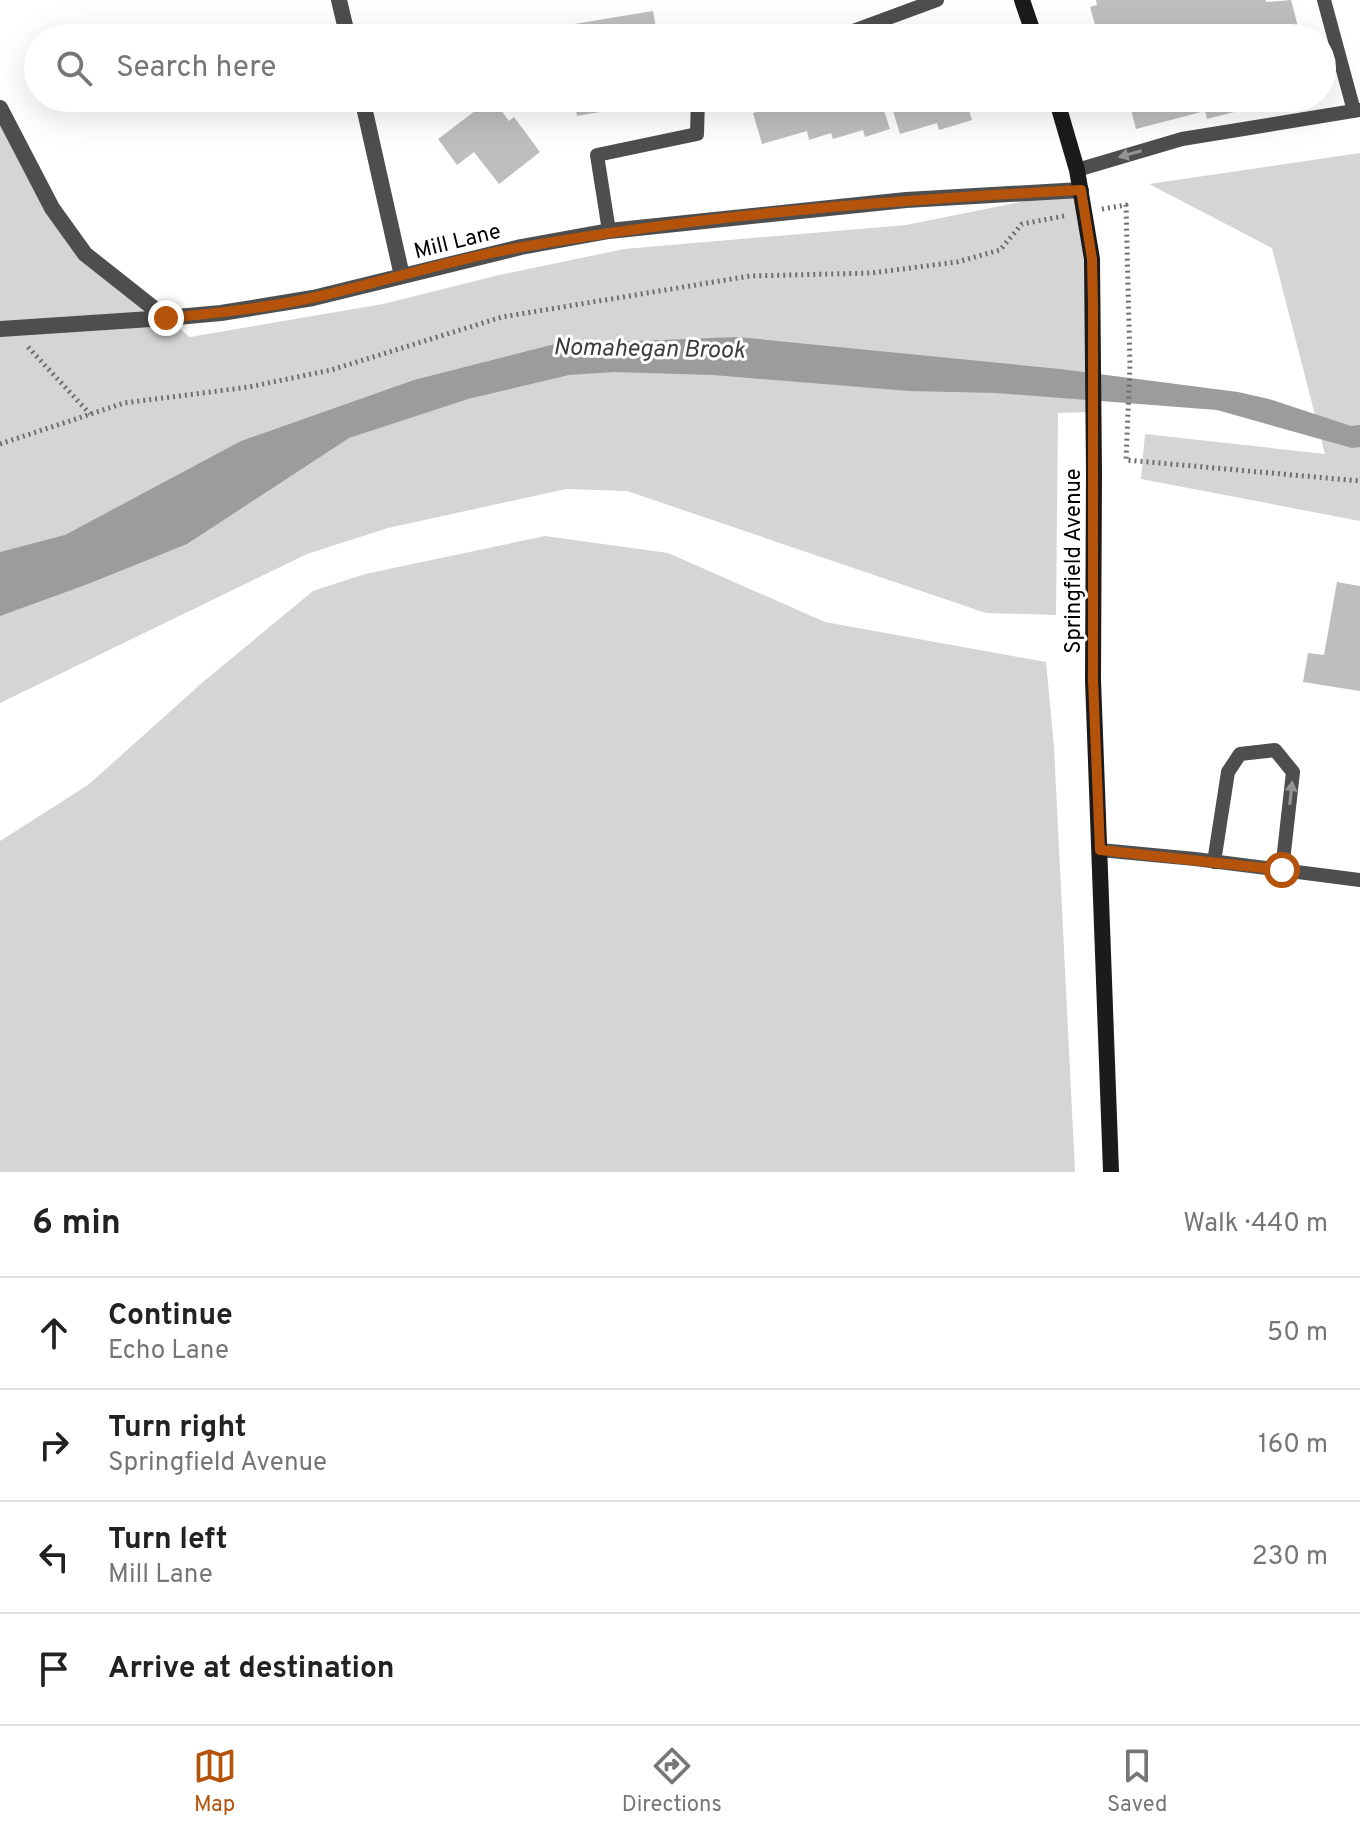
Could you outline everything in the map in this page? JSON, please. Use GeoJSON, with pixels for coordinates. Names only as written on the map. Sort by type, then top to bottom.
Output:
{"type":"FeatureCollection","features":[{"type":"Feature","properties":{"kind":"main road"},"geometry":{"type":"LineString","coordinates":[[1022,0],[1030,24]]}},
{"type":"Feature","properties":{"kind":"main road","name":"Springfield Avenue"},"geometry":{"type":"LineString","coordinates":[[1060,112],[1077,170],[1092,259],[1093,680],[1111,1172]]}},
{"type":"Feature","properties":{"kind":"street"},"geometry":{"type":"LineString","coordinates":[[339,0],[345,24]]}},
{"type":"Feature","properties":{"kind":"street"},"geometry":{"type":"LineString","coordinates":[[0,108],[52,208],[85,254],[166,318]]}},
{"type":"Feature","properties":{"kind":"street"},"geometry":{"type":"LineString","coordinates":[[365,112],[402,276]]}},
{"type":"Feature","properties":{"kind":"street","name":"Mill Lane"},"geometry":{"type":"LineString","coordinates":[[5,329],[221,313],[313,298],[521,247],[609,231],[906,200],[1081,190]]}},
{"type":"Feature","properties":{"kind":"lane"},"geometry":{"type":"LineString","coordinates":[[872,24],[937,0]]}},
{"type":"Feature","properties":{"kind":"lane"},"geometry":{"type":"LineString","coordinates":[[1324,0],[1331,24]]}},
{"type":"Feature","properties":{"kind":"lane"},"geometry":{"type":"LineString","coordinates":[[1077,170],[1182,139],[1357,111],[1336,40]]}},
{"type":"Feature","properties":{"kind":"lane"},"geometry":{"type":"LineString","coordinates":[[609,231],[597,155],[697,134],[698,112]]}},
{"type":"Feature","properties":{"kind":"lane"},"geometry":{"type":"LineString","coordinates":[[1214,862],[1228,772],[1240,754],[1275,750],[1293,772],[1282,870]]}},
{"type":"Feature","properties":{"kind":"lane"},"geometry":{"type":"LineString","coordinates":[[1100,850],[1360,880]]}},
{"type":"Feature","properties":{"kind":"path"},"geometry":{"type":"LineString","coordinates":[[1126,205],[1130,365],[1126,460],[1360,481]]}},
{"type":"Feature","properties":{"kind":"path"},"geometry":{"type":"LineString","coordinates":[[0,444],[124,403],[249,387],[331,370],[502,317],[750,276],[871,273],[957,262],[1000,250],[1022,224],[1084,212]]}},
{"type":"Feature","properties":{"kind":"path"},"geometry":{"type":"LineString","coordinates":[[5,329],[90,414]]}},
{"type":"Feature","properties":{"kind":"shaded area"},"geometry":{"type":"Polygon","coordinates":[[[0,108],[85,254],[190,337],[383,304],[499,275],[624,249],[906,225],[1081,190],[1094,412],[1058,413],[1056,615],[986,613],[627,491],[566,489],[388,528],[307,554],[0,703],[0,108]]]}},
{"type":"Feature","properties":{"kind":"shaded area"},"geometry":{"type":"Polygon","coordinates":[[[1360,153],[1360,521],[1141,479],[1145,434],[1325,454],[1272,248],[1149,184],[1360,153]]]}},
{"type":"Feature","properties":{"kind":"shaded area"},"geometry":{"type":"Polygon","coordinates":[[[545,536],[668,553],[825,622],[1046,662],[1054,747],[1075,1172],[0,1172],[0,841],[88,785],[203,682],[313,591],[365,574],[545,536]]]}},
{"type":"Feature","properties":{"kind":"water","name":"Nomahegan Brook"},"geometry":{"type":"Polygon","coordinates":[[[738,337],[1060,369],[1238,392],[1351,426],[1360,425],[1360,447],[1352,448],[1217,410],[713,375],[614,372],[569,375],[468,399],[349,438],[187,544],[0,616],[0,552],[65,535],[241,441],[414,380],[555,344],[738,337]]]}},
{"type":"Feature","properties":{"kind":"building"},"geometry":{"type":"Polygon","coordinates":[[[1096,0],[1291,0],[1297,24],[1095,24],[1090,7],[1097,5],[1096,0]]]}},
{"type":"Feature","properties":{"kind":"building"},"geometry":{"type":"Polygon","coordinates":[[[653,11],[655,24],[574,24],[653,11]]]}},
{"type":"Feature","properties":{"kind":"building"},"geometry":{"type":"Polygon","coordinates":[[[474,112],[502,112],[509,121],[514,117],[540,152],[499,184],[474,152],[457,165],[438,139],[474,112]]]}},
{"type":"Feature","properties":{"kind":"building"},"geometry":{"type":"Polygon","coordinates":[[[576,112],[600,112],[577,116],[576,112]]]}},
{"type":"Feature","properties":{"kind":"building"},"geometry":{"type":"Polygon","coordinates":[[[885,112],[890,129],[865,137],[863,130],[833,139],[831,133],[809,140],[807,131],[762,144],[753,113],[885,112]]]}},
{"type":"Feature","properties":{"kind":"building"},"geometry":{"type":"Polygon","coordinates":[[[893,112],[969,112],[972,120],[939,130],[937,123],[900,134],[893,112]]]}},
{"type":"Feature","properties":{"kind":"building"},"geometry":{"type":"Polygon","coordinates":[[[1132,112],[1201,112],[1136,129],[1132,112]]]}},
{"type":"Feature","properties":{"kind":"building"},"geometry":{"type":"Polygon","coordinates":[[[1205,112],[1234,112],[1207,119],[1205,112]]]}},
{"type":"Feature","properties":{"kind":"building"},"geometry":{"type":"Polygon","coordinates":[[[1337,582],[1360,586],[1360,691],[1303,682],[1308,653],[1324,655],[1337,582]]]}},
{"type":"Feature","properties":{"kind":"route"},"geometry":{"type":"LineString","coordinates":[[166,318],[221,313],[313,298],[521,247],[609,231],[906,200],[1081,190],[1092,259],[1093,680],[1100,850],[1282,870]]}}]}
